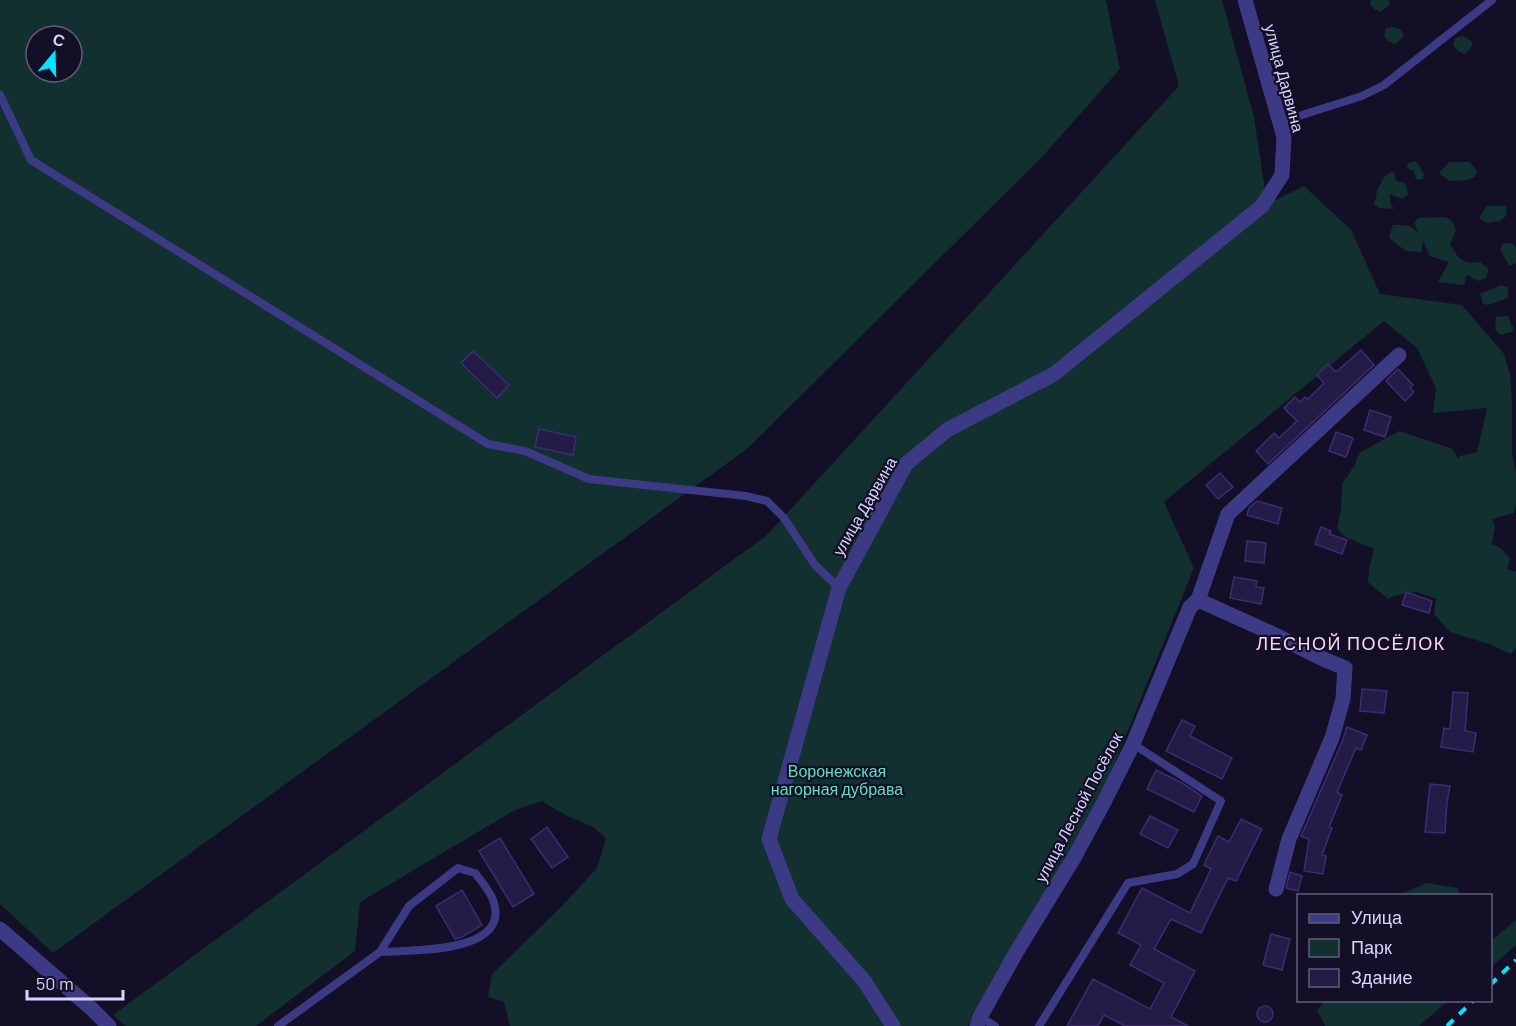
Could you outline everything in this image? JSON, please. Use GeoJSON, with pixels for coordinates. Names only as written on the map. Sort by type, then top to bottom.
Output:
{"type":"FeatureCollection","features":[{"type":"Feature","properties":{"kind":"street","name":"улица Дарвина"},"geometry":{"type":"LineString","coordinates":[[893,1026],[865,982],[792,899],[769,839],[839,588],[906,464],[947,430],[1054,374],[1262,206],[1282,175],[1284,137],[1245,0]]}},
{"type":"Feature","properties":{"kind":"street","name":"улица Лесной Посёлок"},"geometry":{"type":"LineString","coordinates":[[978,1022],[1017,951],[1075,856],[1133,744],[1190,607],[1198,600],[1228,514],[1399,355]]}},
{"type":"Feature","properties":{"kind":"street"},"geometry":{"type":"LineString","coordinates":[[1198,600],[1345,668],[1343,699],[1332,738],[1289,839],[1276,890]]}},
{"type":"Feature","properties":{"kind":"street"},"geometry":{"type":"LineString","coordinates":[[0,929],[109,1026]]}},
{"type":"Feature","properties":{"kind":"lane"},"geometry":{"type":"LineString","coordinates":[[1280,122],[1362,96],[1384,85],[1492,0]]}},
{"type":"Feature","properties":{"kind":"lane"},"geometry":{"type":"LineString","coordinates":[[0,95],[31,160],[488,444],[525,451],[589,479],[746,496],[767,501],[784,518],[815,565],[839,588]]}},
{"type":"Feature","properties":{"kind":"lane"},"geometry":{"type":"LineString","coordinates":[[1039,1026],[1128,883],[1177,874],[1193,864],[1221,801],[1133,744]]}},
{"type":"Feature","properties":{"kind":"lane"},"geometry":{"type":"LineString","coordinates":[[278,1026],[380,952],[409,906],[458,868],[475,873],[493,900],[496,916],[489,930],[468,943],[441,949],[380,952]]}},
{"type":"Feature","properties":{"kind":"lane"},"geometry":{"type":"LineString","coordinates":[[978,1022],[995,1026]]}},
{"type":"Feature","properties":{"kind":"green space"},"geometry":{"type":"Polygon","coordinates":[[[0,0],[1106,0],[1120,69],[1043,156],[748,448],[53,953],[0,904],[0,0]]]}},
{"type":"Feature","properties":{"kind":"green space","name":"Воронежская нагорная дубрава"},"geometry":{"type":"Polygon","coordinates":[[[1155,0],[1222,0],[1254,117],[1267,204],[1304,186],[1351,230],[1380,294],[1462,305],[1504,354],[1510,374],[1516,503],[1514,513],[1492,519],[1495,525],[1492,544],[1502,549],[1510,559],[1507,568],[1516,571],[1516,648],[1511,654],[1489,644],[1450,632],[1434,614],[1436,599],[1417,592],[1388,599],[1368,582],[1374,549],[1345,537],[1337,528],[1341,509],[1342,484],[1355,465],[1359,453],[1399,431],[1453,449],[1458,459],[1460,456],[1477,452],[1487,408],[1433,413],[1436,388],[1417,348],[1384,321],[1164,502],[1194,568],[1098,804],[968,1026],[510,1026],[504,1002],[488,997],[492,974],[563,905],[597,868],[606,838],[593,827],[565,815],[542,801],[515,810],[360,902],[355,951],[256,1026],[126,1026],[113,1015],[767,535],[1179,86],[1155,0]]]}},
{"type":"Feature","properties":{"kind":"green space"},"geometry":{"type":"Polygon","coordinates":[[[1371,0],[1390,2],[1381,12],[1374,9],[1370,4],[1371,0]]]}},
{"type":"Feature","properties":{"kind":"green space"},"geometry":{"type":"Polygon","coordinates":[[[1395,27],[1404,35],[1395,44],[1384,36],[1386,28],[1395,27]]]}},
{"type":"Feature","properties":{"kind":"green space"},"geometry":{"type":"Polygon","coordinates":[[[1464,36],[1473,44],[1465,54],[1453,45],[1455,38],[1464,36]]]}},
{"type":"Feature","properties":{"kind":"green space"},"geometry":{"type":"Polygon","coordinates":[[[1416,161],[1424,174],[1423,179],[1416,180],[1414,171],[1407,168],[1408,163],[1416,161]]]}},
{"type":"Feature","properties":{"kind":"green space"},"geometry":{"type":"Polygon","coordinates":[[[1449,162],[1470,162],[1477,171],[1475,177],[1449,181],[1439,173],[1449,162]]]}},
{"type":"Feature","properties":{"kind":"green space"},"geometry":{"type":"Polygon","coordinates":[[[1394,172],[1396,180],[1404,182],[1408,195],[1402,199],[1390,194],[1390,202],[1394,209],[1379,208],[1374,204],[1377,189],[1385,176],[1394,172]]]}},
{"type":"Feature","properties":{"kind":"green space"},"geometry":{"type":"Polygon","coordinates":[[[1487,206],[1507,206],[1506,216],[1500,221],[1486,223],[1479,217],[1487,206]]]}},
{"type":"Feature","properties":{"kind":"green space"},"geometry":{"type":"Polygon","coordinates":[[[1445,217],[1451,220],[1456,230],[1450,244],[1456,253],[1465,261],[1480,262],[1489,269],[1486,278],[1478,281],[1467,275],[1464,285],[1438,282],[1449,262],[1430,256],[1422,239],[1422,252],[1406,251],[1389,238],[1393,225],[1407,226],[1418,232],[1414,223],[1418,218],[1445,217]]]}},
{"type":"Feature","properties":{"kind":"green space"},"geometry":{"type":"Polygon","coordinates":[[[1503,243],[1513,244],[1516,248],[1516,263],[1509,266],[1500,249],[1503,243]]]}},
{"type":"Feature","properties":{"kind":"green space"},"geometry":{"type":"Polygon","coordinates":[[[1501,285],[1508,287],[1508,298],[1488,305],[1483,304],[1480,294],[1501,285]]]}},
{"type":"Feature","properties":{"kind":"green space"},"geometry":{"type":"Polygon","coordinates":[[[1508,316],[1514,328],[1512,332],[1500,335],[1495,329],[1496,317],[1508,316]]]}},
{"type":"Feature","properties":{"kind":"green space"},"geometry":{"type":"Polygon","coordinates":[[[1427,883],[1458,888],[1459,894],[1401,894],[1427,883]]]}},
{"type":"Feature","properties":{"kind":"green space"},"geometry":{"type":"Polygon","coordinates":[[[1516,920],[1516,945],[1492,966],[1492,940],[1516,920]]]}},
{"type":"Feature","properties":{"kind":"green space"},"geometry":{"type":"Polygon","coordinates":[[[1324,1002],[1447,1002],[1419,1026],[1325,1026],[1317,1010],[1324,1002]]]}},
{"type":"Feature","properties":{"kind":"building"},"geometry":{"type":"Polygon","coordinates":[[[1361,350],[1374,365],[1268,464],[1256,451],[1274,433],[1279,438],[1297,421],[1284,408],[1295,397],[1300,402],[1305,397],[1308,399],[1324,383],[1317,375],[1328,364],[1336,372],[1361,350]]]}},
{"type":"Feature","properties":{"kind":"building"},"geometry":{"type":"Polygon","coordinates":[[[473,351],[509,385],[497,398],[461,363],[473,351]]]}},
{"type":"Feature","properties":{"kind":"building"},"geometry":{"type":"Polygon","coordinates":[[[1398,369],[1413,385],[1410,388],[1414,392],[1405,401],[1386,381],[1398,369]]]}},
{"type":"Feature","properties":{"kind":"building"},"geometry":{"type":"Polygon","coordinates":[[[1370,410],[1391,417],[1385,437],[1364,430],[1370,410]]]}},
{"type":"Feature","properties":{"kind":"building"},"geometry":{"type":"Polygon","coordinates":[[[539,429],[576,437],[573,455],[535,447],[539,429]]]}},
{"type":"Feature","properties":{"kind":"building"},"geometry":{"type":"Polygon","coordinates":[[[1336,432],[1353,438],[1346,457],[1329,451],[1336,432]]]}},
{"type":"Feature","properties":{"kind":"building"},"geometry":{"type":"Polygon","coordinates":[[[1220,473],[1233,487],[1218,499],[1206,485],[1220,473]]]}},
{"type":"Feature","properties":{"kind":"building"},"geometry":{"type":"Polygon","coordinates":[[[1257,501],[1282,508],[1278,524],[1247,515],[1249,508],[1257,501]]]}},
{"type":"Feature","properties":{"kind":"building"},"geometry":{"type":"Polygon","coordinates":[[[1321,527],[1331,531],[1329,534],[1347,540],[1342,554],[1315,544],[1321,527]]]}},
{"type":"Feature","properties":{"kind":"building"},"geometry":{"type":"Polygon","coordinates":[[[1247,541],[1266,543],[1264,563],[1245,561],[1247,541]]]}},
{"type":"Feature","properties":{"kind":"building"},"geometry":{"type":"Polygon","coordinates":[[[1234,577],[1257,581],[1256,587],[1264,588],[1261,604],[1230,598],[1234,577]]]}},
{"type":"Feature","properties":{"kind":"building"},"geometry":{"type":"Polygon","coordinates":[[[1406,592],[1432,601],[1429,613],[1402,605],[1406,592]]]}},
{"type":"Feature","properties":{"kind":"building"},"geometry":{"type":"Polygon","coordinates":[[[1362,689],[1387,691],[1384,713],[1360,711],[1362,689]]]}},
{"type":"Feature","properties":{"kind":"building"},"geometry":{"type":"Polygon","coordinates":[[[1453,692],[1468,693],[1465,731],[1476,733],[1473,752],[1441,747],[1444,728],[1450,729],[1453,692]]]}},
{"type":"Feature","properties":{"kind":"building"},"geometry":{"type":"Polygon","coordinates":[[[1182,720],[1195,726],[1190,736],[1232,758],[1222,779],[1166,751],[1182,720]]]}},
{"type":"Feature","properties":{"kind":"building"},"geometry":{"type":"Polygon","coordinates":[[[1347,727],[1367,735],[1361,750],[1356,748],[1337,792],[1342,795],[1329,827],[1332,828],[1322,855],[1326,856],[1323,874],[1304,871],[1309,839],[1301,836],[1347,727]]]}},
{"type":"Feature","properties":{"kind":"building"},"geometry":{"type":"Polygon","coordinates":[[[1156,770],[1202,796],[1194,812],[1147,789],[1156,770]]]}},
{"type":"Feature","properties":{"kind":"building"},"geometry":{"type":"Polygon","coordinates":[[[1430,784],[1450,786],[1445,833],[1425,832],[1430,784]]]}},
{"type":"Feature","properties":{"kind":"building"},"geometry":{"type":"Polygon","coordinates":[[[1150,816],[1178,830],[1168,848],[1140,834],[1150,816]]]}},
{"type":"Feature","properties":{"kind":"building"},"geometry":{"type":"Polygon","coordinates":[[[1241,819],[1262,829],[1236,881],[1228,878],[1201,933],[1171,919],[1154,949],[1195,971],[1171,1017],[1188,1026],[1125,1026],[1104,1015],[1098,1026],[1067,1026],[1093,979],[1150,1009],[1164,983],[1130,965],[1141,945],[1118,933],[1142,888],[1190,913],[1211,869],[1204,865],[1218,836],[1229,842],[1241,819]]]}},
{"type":"Feature","properties":{"kind":"building"},"geometry":{"type":"Polygon","coordinates":[[[547,827],[568,857],[552,868],[531,839],[547,827]]]}},
{"type":"Feature","properties":{"kind":"building"},"geometry":{"type":"Polygon","coordinates":[[[500,838],[534,894],[513,907],[479,851],[500,838]]]}},
{"type":"Feature","properties":{"kind":"building"},"geometry":{"type":"Polygon","coordinates":[[[1290,872],[1302,876],[1298,891],[1286,888],[1290,872]]]}},
{"type":"Feature","properties":{"kind":"building"},"geometry":{"type":"Polygon","coordinates":[[[462,890],[482,925],[455,939],[436,906],[462,890]]]}},
{"type":"Feature","properties":{"kind":"building"},"geometry":{"type":"Polygon","coordinates":[[[1271,934],[1290,939],[1282,970],[1263,965],[1271,934]]]}},
{"type":"Feature","properties":{"kind":"building"},"geometry":{"type":"Polygon","coordinates":[[[1265,1006],[1271,1008],[1273,1014],[1271,1020],[1265,1022],[1259,1020],[1257,1014],[1259,1008],[1265,1006]]]}},
{"type":"Feature","properties":{"kind":"railway"},"geometry":{"type":"LineString","coordinates":[[1492,983],[1516,960]]}},
{"type":"Feature","properties":{"kind":"railway"},"geometry":{"type":"LineString","coordinates":[[1447,1026],[1472,1002]]}},
{"type":"Feature","properties":{"kind":"district","name":"ЛЕСНОЙ ПОСЁЛОК"},"geometry":{"type":"Point","coordinates":[1351,643]}}]}
